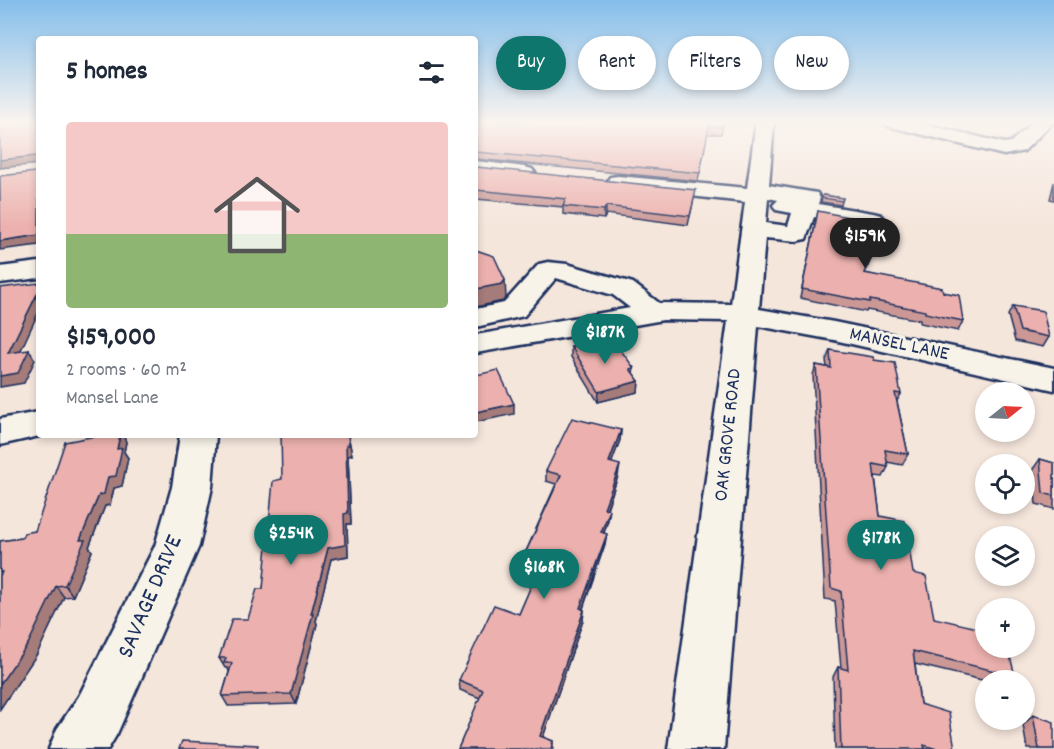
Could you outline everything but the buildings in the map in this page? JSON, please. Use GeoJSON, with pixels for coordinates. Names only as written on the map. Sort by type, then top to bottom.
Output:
{"type":"FeatureCollection","features":[{"type":"Feature","properties":{"kind":"street","name":"OAK GROVE ROAD"},"geometry":{"type":"LineString","coordinates":[[696,749],[761,157]]}},
{"type":"Feature","properties":{"kind":"street"},"geometry":{"type":"LineString","coordinates":[[478,167],[542,174]]}},
{"type":"Feature","properties":{"kind":"street"},"geometry":{"type":"LineString","coordinates":[[598,180],[755,204],[809,198],[797,234],[755,204]]}},
{"type":"Feature","properties":{"kind":"street"},"geometry":{"type":"LineString","coordinates":[[806,208],[873,220]]}},
{"type":"Feature","properties":{"kind":"street"},"geometry":{"type":"LineString","coordinates":[[0,275],[36,270]]}},
{"type":"Feature","properties":{"kind":"street"},"geometry":{"type":"LineString","coordinates":[[478,318],[514,310],[548,270],[558,270],[623,289],[653,312]]}},
{"type":"Feature","properties":{"kind":"street","name":"MANSEL LANE"},"geometry":{"type":"LineString","coordinates":[[478,344],[653,312],[690,310],[743,314],[834,331],[1054,378]]}},
{"type":"Feature","properties":{"kind":"street"},"geometry":{"type":"LineString","coordinates":[[0,432],[36,425]]}},
{"type":"Feature","properties":{"kind":"street","name":"SAVAGE DRIVE"},"geometry":{"type":"LineString","coordinates":[[77,749],[98,716],[177,546],[192,487],[198,438]]}}]}
